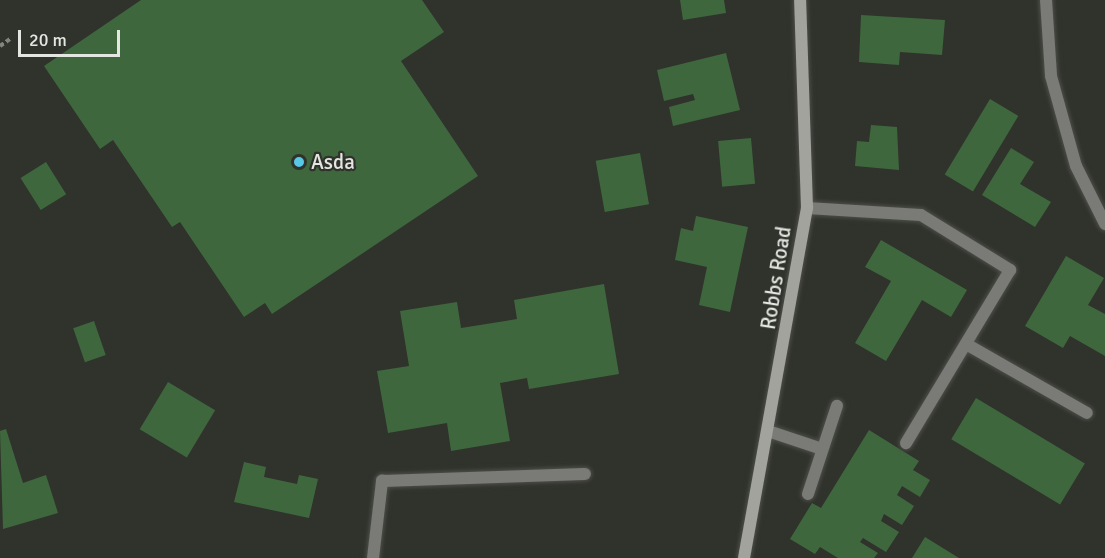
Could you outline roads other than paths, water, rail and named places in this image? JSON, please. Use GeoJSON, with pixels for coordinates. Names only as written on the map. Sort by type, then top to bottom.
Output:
{"type":"FeatureCollection","features":[{"type":"Feature","properties":{"kind":"street","name":"Robbs Road"},"geometry":{"type":"LineString","coordinates":[[744,558],[807,208],[800,0]]}},
{"type":"Feature","properties":{"kind":"street"},"geometry":{"type":"LineString","coordinates":[[1046,0],[1050,76],[1076,166],[1105,224]]}},
{"type":"Feature","properties":{"kind":"street"},"geometry":{"type":"LineString","coordinates":[[807,208],[921,215],[1010,270],[906,443]]}},
{"type":"Feature","properties":{"kind":"street"},"geometry":{"type":"LineString","coordinates":[[966,344],[1087,413]]}},
{"type":"Feature","properties":{"kind":"street"},"geometry":{"type":"LineString","coordinates":[[807,494],[837,406]]}},
{"type":"Feature","properties":{"kind":"street"},"geometry":{"type":"LineString","coordinates":[[768,431],[822,449]]}},
{"type":"Feature","properties":{"kind":"street"},"geometry":{"type":"LineString","coordinates":[[373,558],[382,481],[585,474]]}},
{"type":"Feature","properties":{"kind":"place","name":"Asda"},"geometry":{"type":"Point","coordinates":[299,162]}}]}
